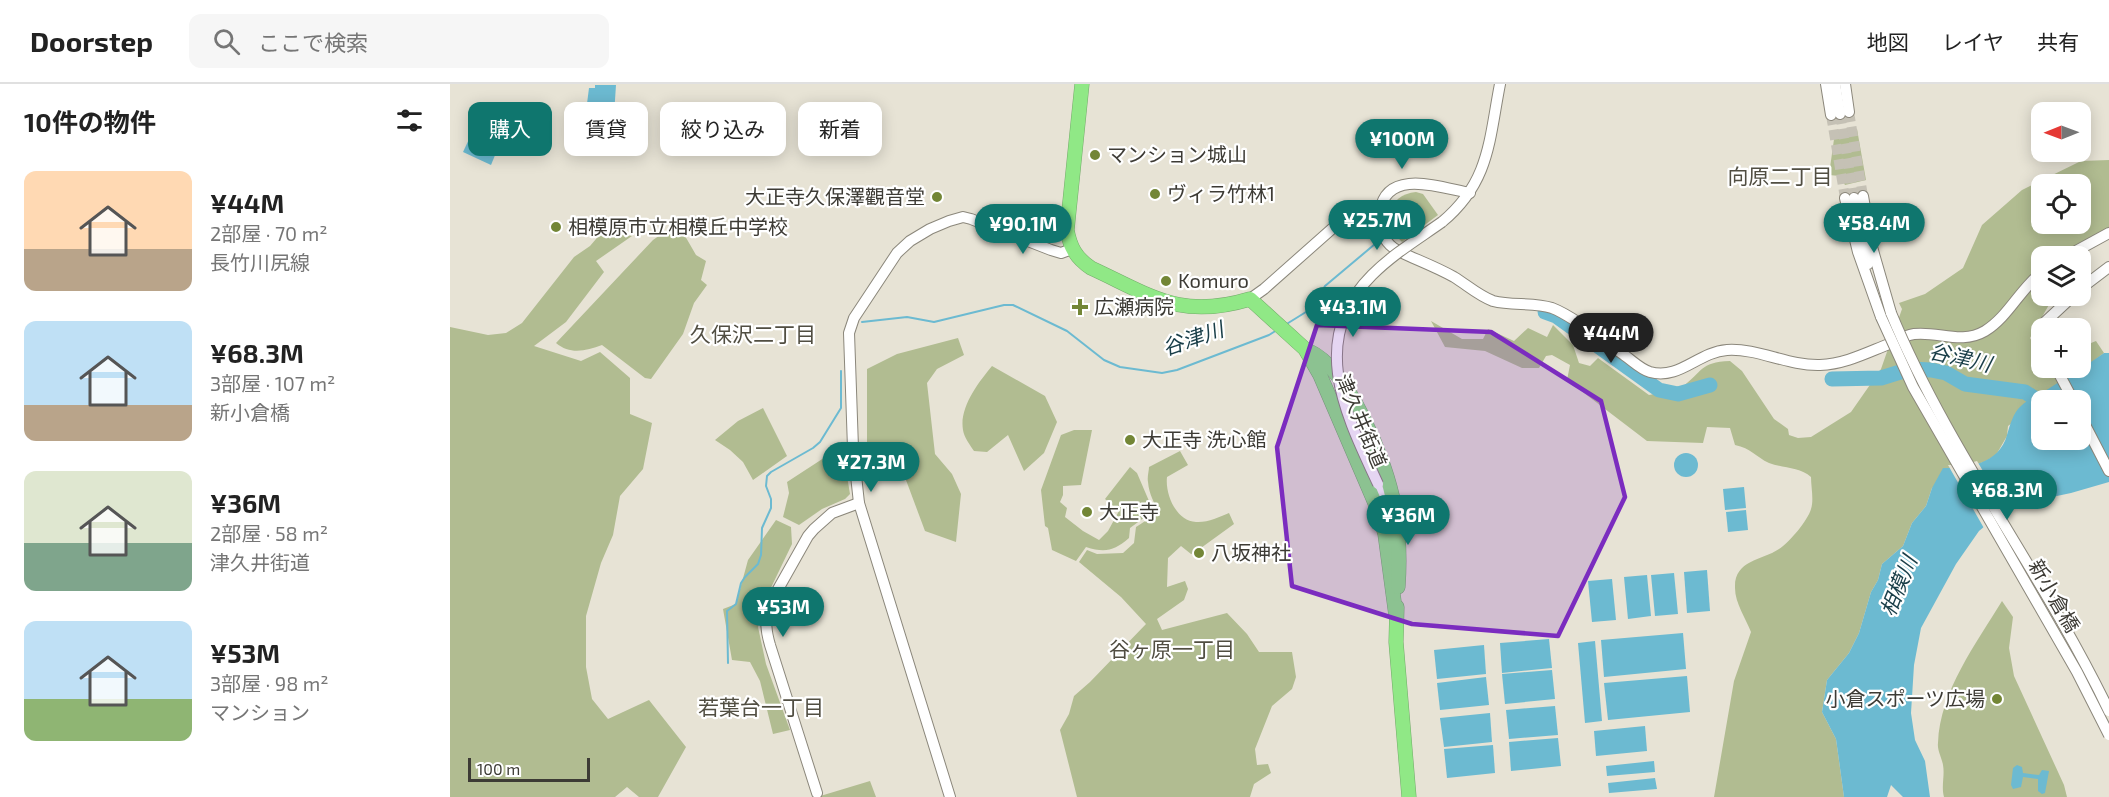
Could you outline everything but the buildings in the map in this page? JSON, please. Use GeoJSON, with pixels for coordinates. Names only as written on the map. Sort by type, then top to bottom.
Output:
{"type":"FeatureCollection","features":[{"type":"Feature","properties":{"kind":"highway"},"geometry":{"type":"LineString","coordinates":[[1082,84],[1067,230],[1072,249],[1077,257],[1091,268],[1170,304],[1187,308],[1211,308],[1250,299]]}},
{"type":"Feature","properties":{"kind":"highway","name":"津久井街道"},"geometry":{"type":"LineString","coordinates":[[1250,299],[1305,349],[1314,362],[1378,510],[1385,534],[1396,616],[1409,797]]}},
{"type":"Feature","properties":{"kind":"highway","name":"津久井街道"},"geometry":{"type":"LineString","coordinates":[[1305,349],[1325,361],[1352,395],[1391,490],[1398,527],[1399,573],[1396,616]]}},
{"type":"Feature","properties":{"kind":"highway"},"geometry":{"type":"LineString","coordinates":[[1326,389],[1330,379],[1336,377],[1340,379]]}},
{"type":"Feature","properties":{"kind":"main road"},"geometry":{"type":"LineString","coordinates":[[1396,616],[1392,535],[1387,507],[1341,397],[1337,367],[1338,338],[1347,310],[1367,281],[1395,255],[1453,213],[1470,193],[1485,158],[1500,84]]}},
{"type":"Feature","properties":{"kind":"main road"},"geometry":{"type":"LineString","coordinates":[[1826,84],[1840,114]]}},
{"type":"Feature","properties":{"kind":"main road"},"geometry":{"type":"LineString","coordinates":[[1835,84],[1840,114]]}},
{"type":"Feature","properties":{"kind":"main road"},"geometry":{"type":"LineString","coordinates":[[1840,114],[1845,84]]}},
{"type":"Feature","properties":{"kind":"main road"},"geometry":{"type":"LineString","coordinates":[[1470,193],[1424,183],[1407,184],[1390,193],[1380,209],[1383,235],[1390,245],[1403,254],[1443,271],[1495,301],[1553,308],[1571,318],[1642,369],[1658,373],[1675,372],[1701,356],[1724,350],[1745,351],[1791,362],[1821,365],[1859,357],[1917,334],[1969,338],[1991,327],[2031,281]]}},
{"type":"Feature","properties":{"kind":"main road"},"geometry":{"type":"LineString","coordinates":[[1854,197],[1865,249],[1886,315]]}},
{"type":"Feature","properties":{"kind":"main road"},"geometry":{"type":"LineString","coordinates":[[1854,197],[1857,252],[1886,315]]}},
{"type":"Feature","properties":{"kind":"main road"},"geometry":{"type":"LineString","coordinates":[[1854,197],[1872,247],[1886,315]]}},
{"type":"Feature","properties":{"kind":"main road"},"geometry":{"type":"LineString","coordinates":[[1250,299],[1334,227],[1357,217],[1380,216]]}},
{"type":"Feature","properties":{"kind":"main road"},"geometry":{"type":"LineString","coordinates":[[950,797],[858,503],[853,448],[849,333],[854,318],[897,253],[910,241],[930,229],[963,217],[1061,253],[1072,249]]}},
{"type":"Feature","properties":{"kind":"main road"},"geometry":{"type":"LineString","coordinates":[[2085,246],[2109,233]]}},
{"type":"Feature","properties":{"kind":"main road"},"geometry":{"type":"LineString","coordinates":[[2091,281],[2109,267]]}},
{"type":"Feature","properties":{"kind":"main road"},"geometry":{"type":"LineString","coordinates":[[2049,318],[2062,306]]}},
{"type":"Feature","properties":{"kind":"main road","name":"新小倉橋"},"geometry":{"type":"LineString","coordinates":[[1886,315],[1923,384],[2083,660],[2109,711]]}},
{"type":"Feature","properties":{"kind":"main road","name":"新小倉橋"},"geometry":{"type":"LineString","coordinates":[[1886,315],[1897,354],[1917,395],[2077,672],[2109,735]]}},
{"type":"Feature","properties":{"kind":"main road"},"geometry":{"type":"LineString","coordinates":[[2091,436],[2109,471]]}},
{"type":"Feature","properties":{"kind":"main road"},"geometry":{"type":"LineString","coordinates":[[817,793],[770,645],[766,619],[768,607],[808,536],[824,518],[858,503]]}},
{"type":"Feature","properties":{"kind":"highlighted area"},"geometry":{"type":"Polygon","coordinates":[[[1317,325],[1491,332],[1601,401],[1625,497],[1558,636],[1412,624],[1292,586],[1277,447],[1317,325]]]}},
{"type":"Feature","properties":{"kind":"green space"},"geometry":{"type":"Polygon","coordinates":[[[1857,129],[1866,180],[1845,185],[1840,176],[1829,175],[1835,132],[1857,129]]]}},
{"type":"Feature","properties":{"kind":"green space"},"geometry":{"type":"Polygon","coordinates":[[[2109,160],[2109,231],[2080,246],[2031,246],[2031,306],[2048,306],[2041,318],[2031,318],[2031,378],[2071,378],[2055,390],[2031,390],[2031,409],[2008,426],[2007,436],[1996,455],[1984,462],[1963,468],[1932,488],[1926,506],[1912,523],[1903,546],[1882,564],[1859,633],[1849,653],[1827,680],[1822,712],[1836,739],[1844,797],[1714,797],[1734,681],[1751,632],[1737,599],[1736,579],[1739,572],[1750,562],[1772,553],[1788,542],[1802,525],[1812,505],[1811,477],[1796,469],[1769,463],[1745,448],[1735,445],[1730,428],[1707,427],[1703,443],[1647,441],[1567,380],[1570,365],[1552,355],[1546,356],[1539,368],[1522,368],[1485,351],[1445,347],[1431,321],[1462,339],[1483,339],[1488,329],[1514,341],[1528,328],[1547,337],[1553,325],[1573,345],[1579,363],[1590,366],[1598,358],[1649,395],[1679,389],[1712,363],[1730,361],[1742,371],[1774,419],[1788,429],[1789,435],[1798,438],[1811,437],[1851,412],[1881,369],[1902,309],[1899,303],[1925,294],[1963,268],[1982,225],[2022,190],[2031,186],[2031,234],[2091,234],[2091,174],[2055,174],[2079,162],[2109,160]]]}},
{"type":"Feature","properties":{"kind":"green space"},"geometry":{"type":"Polygon","coordinates":[[[1416,192],[1423,194],[1438,215],[1402,242],[1391,227],[1390,211],[1399,198],[1416,192]]]}},
{"type":"Feature","properties":{"kind":"green space"},"geometry":{"type":"Polygon","coordinates":[[[683,219],[687,224],[681,229],[696,255],[706,261],[701,280],[707,285],[694,303],[683,334],[651,379],[645,378],[602,345],[578,351],[561,347],[556,343],[653,240],[683,219]]]}},
{"type":"Feature","properties":{"kind":"green space"},"geometry":{"type":"Polygon","coordinates":[[[602,232],[632,236],[596,261],[604,272],[566,322],[534,346],[581,361],[600,352],[630,378],[630,414],[652,423],[643,469],[620,496],[613,535],[601,563],[586,616],[586,667],[592,699],[608,719],[649,700],[686,747],[658,797],[639,797],[627,787],[615,797],[450,797],[450,327],[488,335],[506,333],[522,323],[574,257],[590,246],[602,232]]]}},
{"type":"Feature","properties":{"kind":"green space"},"geometry":{"type":"Polygon","coordinates":[[[958,338],[964,355],[937,369],[927,383],[935,454],[952,474],[961,494],[956,542],[925,531],[900,464],[867,448],[867,369],[897,354],[958,338]]]}},
{"type":"Feature","properties":{"kind":"green space"},"geometry":{"type":"Polygon","coordinates":[[[2096,341],[2104,353],[2091,363],[2091,343],[2096,341]]]}},
{"type":"Feature","properties":{"kind":"green space"},"geometry":{"type":"Polygon","coordinates":[[[992,366],[1045,396],[1057,422],[1044,453],[1024,471],[1008,435],[987,452],[974,451],[964,433],[963,421],[967,404],[976,387],[992,366]]]}},
{"type":"Feature","properties":{"kind":"green space"},"geometry":{"type":"Polygon","coordinates":[[[763,408],[787,456],[753,480],[743,462],[715,440],[738,421],[763,408]]]}},
{"type":"Feature","properties":{"kind":"green space"},"geometry":{"type":"Polygon","coordinates":[[[1074,430],[1092,430],[1081,485],[1063,486],[1060,502],[1067,508],[1065,517],[1099,540],[1108,531],[1119,511],[1105,499],[1130,467],[1137,473],[1152,508],[1149,514],[1130,528],[1129,538],[1124,542],[1109,550],[1086,547],[1076,561],[1052,550],[1048,528],[1045,526],[1041,490],[1061,435],[1074,430]]]}},
{"type":"Feature","properties":{"kind":"green space"},"geometry":{"type":"Polygon","coordinates":[[[1180,451],[1188,465],[1167,477],[1168,491],[1173,506],[1183,517],[1196,522],[1209,521],[1229,513],[1234,524],[1194,553],[1191,554],[1181,546],[1168,558],[1167,587],[1185,581],[1188,589],[1184,600],[1157,619],[1162,630],[1227,613],[1247,634],[1259,652],[1292,652],[1296,677],[1292,689],[1272,706],[1255,749],[1257,765],[1268,764],[1271,773],[1254,784],[1250,797],[1077,797],[1060,730],[1069,714],[1074,696],[1146,624],[1121,597],[1079,562],[1087,550],[1097,554],[1123,553],[1134,543],[1136,527],[1146,521],[1155,511],[1149,490],[1149,467],[1180,451]]]}},
{"type":"Feature","properties":{"kind":"green space"},"geometry":{"type":"Polygon","coordinates":[[[843,452],[850,494],[799,525],[783,517],[789,493],[787,482],[830,454],[843,452]]]}},
{"type":"Feature","properties":{"kind":"green space"},"geometry":{"type":"Polygon","coordinates":[[[776,520],[791,527],[792,544],[766,598],[758,627],[766,664],[790,730],[773,734],[760,681],[750,662],[732,660],[723,609],[736,604],[748,560],[776,520]]]}},
{"type":"Feature","properties":{"kind":"green space","name":"小倉スポーツ広場"},"geometry":{"type":"Polygon","coordinates":[[[2002,601],[2013,617],[2009,648],[2014,676],[2064,785],[2067,797],[1944,797],[1943,769],[1938,746],[1945,705],[1961,669],[2002,601]]]}},
{"type":"Feature","properties":{"kind":"green space"},"geometry":{"type":"Polygon","coordinates":[[[870,781],[876,797],[817,797],[870,781]]]}},
{"type":"Feature","properties":{"kind":"water"},"geometry":{"type":"Polygon","coordinates":[[[595,85],[616,85],[615,102],[587,102],[589,88],[595,88],[595,85]]]}},
{"type":"Feature","properties":{"kind":"water"},"geometry":{"type":"Polygon","coordinates":[[[468,141],[468,154],[463,152],[468,141]]]}},
{"type":"Feature","properties":{"kind":"water"},"geometry":{"type":"Polygon","coordinates":[[[472,156],[495,156],[491,165],[472,156]]]}},
{"type":"Feature","properties":{"kind":"water","name":"相模川"},"geometry":{"type":"Polygon","coordinates":[[[2104,353],[2109,353],[2109,482],[2071,493],[2009,506],[1979,531],[1956,564],[1921,628],[1914,665],[1911,713],[1915,740],[1925,761],[1930,797],[1903,797],[1891,785],[1887,797],[1844,797],[1836,739],[1822,712],[1827,680],[1849,653],[1859,633],[1882,564],[1903,546],[1912,523],[1926,506],[1932,488],[1943,468],[1972,465],[1990,458],[2003,445],[2018,409],[2031,399],[2031,450],[2091,450],[2091,390],[2047,390],[2065,378],[2091,378],[2091,361],[2104,353]]]}},
{"type":"Feature","properties":{"kind":"water"},"geometry":{"type":"Polygon","coordinates":[[[1686,453],[1694,457],[1698,465],[1694,473],[1686,477],[1678,473],[1674,465],[1678,457],[1686,453]]]}},
{"type":"Feature","properties":{"kind":"water"},"geometry":{"type":"Polygon","coordinates":[[[1744,487],[1746,508],[1725,510],[1723,489],[1744,487]]]}},
{"type":"Feature","properties":{"kind":"water"},"geometry":{"type":"Polygon","coordinates":[[[1746,510],[1748,530],[1728,532],[1726,512],[1746,510]]]}},
{"type":"Feature","properties":{"kind":"water"},"geometry":{"type":"Polygon","coordinates":[[[1707,570],[1710,611],[1687,613],[1684,572],[1707,570]]]}},
{"type":"Feature","properties":{"kind":"water"},"geometry":{"type":"Polygon","coordinates":[[[1674,573],[1678,614],[1655,616],[1651,575],[1674,573]]]}},
{"type":"Feature","properties":{"kind":"water"},"geometry":{"type":"Polygon","coordinates":[[[1647,575],[1651,616],[1628,619],[1624,577],[1647,575]]]}},
{"type":"Feature","properties":{"kind":"water"},"geometry":{"type":"Polygon","coordinates":[[[1612,579],[1616,620],[1592,622],[1588,581],[1612,579]]]}},
{"type":"Feature","properties":{"kind":"water"},"geometry":{"type":"Polygon","coordinates":[[[1683,633],[1686,669],[1604,677],[1601,640],[1683,633]]]}},
{"type":"Feature","properties":{"kind":"water"},"geometry":{"type":"Polygon","coordinates":[[[1549,639],[1552,668],[1502,673],[1500,643],[1549,639]]]}},
{"type":"Feature","properties":{"kind":"water"},"geometry":{"type":"Polygon","coordinates":[[[1595,641],[1602,721],[1585,723],[1578,643],[1595,641]]]}},
{"type":"Feature","properties":{"kind":"water"},"geometry":{"type":"Polygon","coordinates":[[[1484,645],[1486,674],[1437,679],[1434,650],[1484,645]]]}},
{"type":"Feature","properties":{"kind":"water"},"geometry":{"type":"Polygon","coordinates":[[[1552,670],[1555,699],[1505,704],[1502,674],[1552,670]]]}},
{"type":"Feature","properties":{"kind":"water"},"geometry":{"type":"Polygon","coordinates":[[[1687,676],[1690,712],[1608,720],[1604,683],[1687,676]]]}},
{"type":"Feature","properties":{"kind":"water"},"geometry":{"type":"Polygon","coordinates":[[[1486,677],[1489,705],[1440,710],[1437,683],[1486,677]]]}},
{"type":"Feature","properties":{"kind":"water"},"geometry":{"type":"Polygon","coordinates":[[[1555,706],[1558,735],[1509,739],[1506,710],[1555,706]]]}},
{"type":"Feature","properties":{"kind":"water"},"geometry":{"type":"Polygon","coordinates":[[[1490,713],[1492,742],[1444,747],[1440,718],[1490,713]]]}},
{"type":"Feature","properties":{"kind":"water"},"geometry":{"type":"Polygon","coordinates":[[[1645,726],[1647,751],[1596,756],[1594,731],[1645,726]]]}},
{"type":"Feature","properties":{"kind":"water"},"geometry":{"type":"Polygon","coordinates":[[[1558,738],[1561,766],[1511,771],[1509,742],[1558,738]]]}},
{"type":"Feature","properties":{"kind":"water"},"geometry":{"type":"Polygon","coordinates":[[[1493,745],[1495,773],[1447,778],[1444,749],[1493,745]]]}},
{"type":"Feature","properties":{"kind":"water"},"geometry":{"type":"Polygon","coordinates":[[[1654,761],[1655,772],[1607,776],[1606,766],[1654,761]]]}},
{"type":"Feature","properties":{"kind":"water"},"geometry":{"type":"Polygon","coordinates":[[[2017,765],[2022,767],[2023,773],[2039,775],[2042,770],[2049,771],[2045,793],[2038,791],[2038,779],[2023,777],[2021,787],[2013,789],[2011,785],[2013,768],[2017,765]]]}},
{"type":"Feature","properties":{"kind":"water"},"geometry":{"type":"Polygon","coordinates":[[[1655,778],[1657,789],[1609,793],[1608,783],[1655,778]]]}},
{"type":"Feature","properties":{"kind":"pier"},"geometry":{"type":"Polygon","coordinates":[[[1977,461],[2007,511],[1985,530],[1948,465],[1962,465],[1977,461]]]}},
{"type":"Feature","properties":{"kind":"waterway","name":"谷津川"},"geometry":{"type":"LineString","coordinates":[[1285,325],[1314,307],[1325,286],[1375,244]]}},
{"type":"Feature","properties":{"kind":"waterway","name":"谷津川"},"geometry":{"type":"LineString","coordinates":[[862,322],[907,317],[934,322],[1004,305],[1013,305],[1067,331],[1104,360],[1120,367],[1162,373],[1177,370],[1277,330]]}},
{"type":"Feature","properties":{"kind":"waterway","name":"谷津川"},"geometry":{"type":"LineString","coordinates":[[1545,312],[1556,316],[1659,390],[1678,394],[1710,385]]}},
{"type":"Feature","properties":{"kind":"waterway","name":"谷津川"},"geometry":{"type":"LineString","coordinates":[[1832,379],[1881,378],[1910,369],[1931,370],[1946,373],[1965,384],[2025,392],[2031,396]]}},
{"type":"Feature","properties":{"kind":"waterway","name":"谷津川"},"geometry":{"type":"LineString","coordinates":[[728,663],[727,611],[736,604],[741,583],[758,564],[761,555],[762,528],[771,508],[771,499],[766,486],[767,476],[820,442],[841,408],[841,371]]}},
{"type":"Feature","properties":{"kind":"tunnel"},"geometry":{"type":"LineString","coordinates":[[1849,112],[1863,196]]}},
{"type":"Feature","properties":{"kind":"tunnel"},"geometry":{"type":"LineString","coordinates":[[1840,114],[1854,198]]}},
{"type":"Feature","properties":{"kind":"tunnel"},"geometry":{"type":"LineString","coordinates":[[1831,115],[1845,198]]}},
{"type":"Feature","properties":{"kind":"place","name":"マンション城山"},"geometry":{"type":"Point","coordinates":[1095,155]}},
{"type":"Feature","properties":{"kind":"place","name":"ヴィラ竹林1"},"geometry":{"type":"Point","coordinates":[1155,194]}},
{"type":"Feature","properties":{"kind":"place","name":"大正寺久保澤觀音堂"},"geometry":{"type":"Point","coordinates":[937,197]}},
{"type":"Feature","properties":{"kind":"place","name":"相模原市立相模丘中学校"},"geometry":{"type":"Point","coordinates":[556,227]}},
{"type":"Feature","properties":{"kind":"place","name":"Komuro"},"geometry":{"type":"Point","coordinates":[1166,281]}},
{"type":"Feature","properties":{"kind":"place","name":"広瀬病院"},"geometry":{"type":"Point","coordinates":[1080,307]}},
{"type":"Feature","properties":{"kind":"place","name":"大正寺 洗心館"},"geometry":{"type":"Point","coordinates":[1130,440]}},
{"type":"Feature","properties":{"kind":"place","name":"大正寺"},"geometry":{"type":"Point","coordinates":[1087,512]}},
{"type":"Feature","properties":{"kind":"place","name":"八坂神社"},"geometry":{"type":"Point","coordinates":[1199,553]}},
{"type":"Feature","properties":{"kind":"place","name":"小倉スポーツ広場"},"geometry":{"type":"Point","coordinates":[1997,699]}},
{"type":"Feature","properties":{"kind":"district","name":"向原二丁目"},"geometry":{"type":"Point","coordinates":[1780,177]}},
{"type":"Feature","properties":{"kind":"district","name":"久保沢二丁目"},"geometry":{"type":"Point","coordinates":[753,335]}},
{"type":"Feature","properties":{"kind":"district","name":"谷ヶ原一丁目"},"geometry":{"type":"Point","coordinates":[1172,650]}},
{"type":"Feature","properties":{"kind":"district","name":"若葉台一丁目"},"geometry":{"type":"Point","coordinates":[761,708]}}]}
